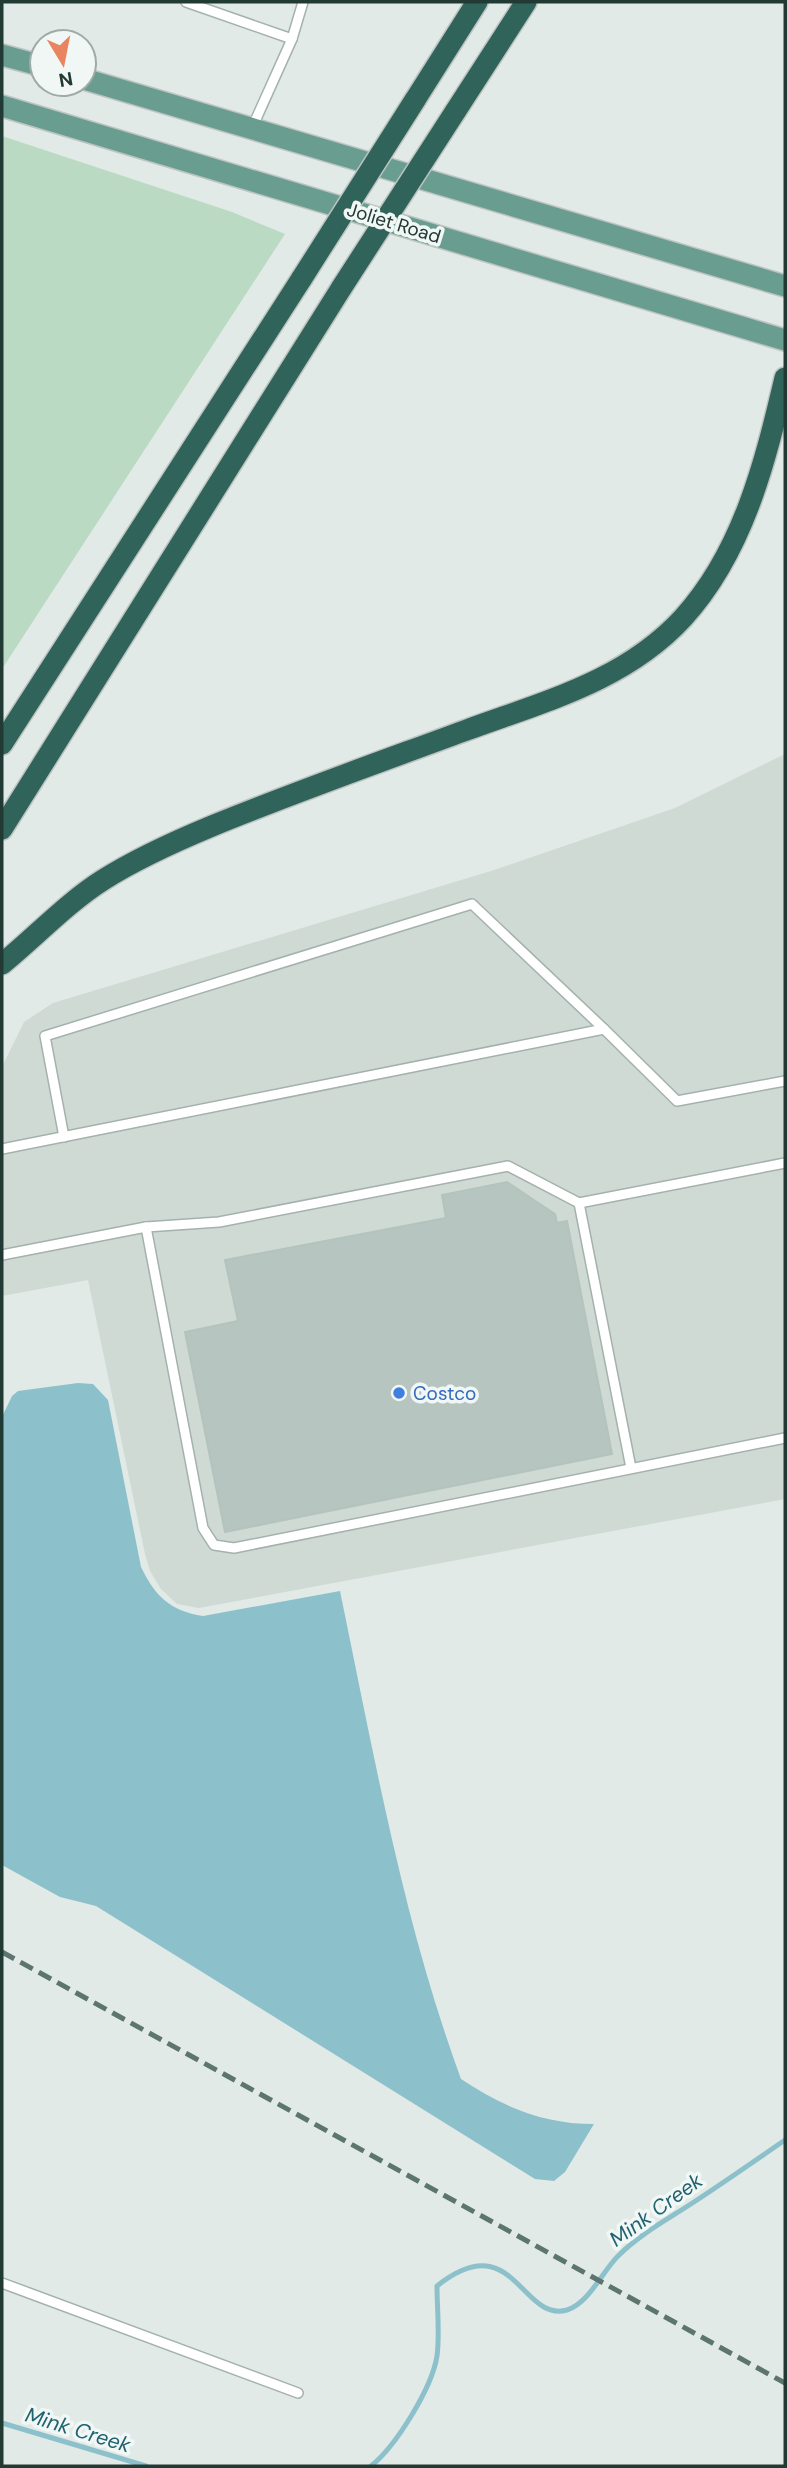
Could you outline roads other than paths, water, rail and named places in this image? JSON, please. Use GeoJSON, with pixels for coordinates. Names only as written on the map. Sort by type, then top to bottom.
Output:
{"type":"FeatureCollection","features":[{"type":"Feature","properties":{"kind":"highway"},"geometry":{"type":"LineString","coordinates":[[2,744],[477,2]]}},
{"type":"Feature","properties":{"kind":"highway"},"geometry":{"type":"LineString","coordinates":[[2,828],[342,288],[526,2]]}},
{"type":"Feature","properties":{"kind":"highway"},"geometry":{"type":"LineString","coordinates":[[2,964],[103,880],[211,827],[468,729],[569,695],[601,680],[646,650],[682,619],[712,581],[743,521],[765,459],[785,378]]}},
{"type":"Feature","properties":{"kind":"main road"},"geometry":{"type":"LineString","coordinates":[[2,55],[28,62]]}},
{"type":"Feature","properties":{"kind":"main road"},"geometry":{"type":"LineString","coordinates":[[98,83],[785,286]]}},
{"type":"Feature","properties":{"kind":"main road","name":"Joliet Road"},"geometry":{"type":"LineString","coordinates":[[2,106],[785,340]]}},
{"type":"Feature","properties":{"kind":"lane"},"geometry":{"type":"LineString","coordinates":[[186,2],[292,39]]}},
{"type":"Feature","properties":{"kind":"lane"},"geometry":{"type":"LineString","coordinates":[[252,128],[292,39],[303,2]]}},
{"type":"Feature","properties":{"kind":"lane"},"geometry":{"type":"LineString","coordinates":[[64,1136],[45,1036],[472,905],[677,1101],[785,1081]]}},
{"type":"Feature","properties":{"kind":"lane"},"geometry":{"type":"LineString","coordinates":[[2,1149],[604,1029]]}},
{"type":"Feature","properties":{"kind":"lane"},"geometry":{"type":"LineString","coordinates":[[2,1255],[146,1227],[219,1222],[508,1166],[579,1203],[785,1163]]}},
{"type":"Feature","properties":{"kind":"lane"},"geometry":{"type":"LineString","coordinates":[[579,1203],[631,1468]]}},
{"type":"Feature","properties":{"kind":"lane"},"geometry":{"type":"LineString","coordinates":[[146,1227],[203,1528],[214,1545],[234,1548],[785,1438]]}},
{"type":"Feature","properties":{"kind":"lane"},"geometry":{"type":"LineString","coordinates":[[2,2283],[298,2393]]}},
{"type":"Feature","properties":{"kind":"water"},"geometry":{"type":"Polygon","coordinates":[[[78,1383],[93,1384],[108,1400],[141,1567],[152,1586],[165,1600],[181,1610],[203,1616],[340,1591],[406,1898],[422,1959],[461,2079],[492,2098],[524,2112],[558,2121],[594,2124],[565,2172],[554,2181],[535,2179],[96,1906],[60,1897],[2,1865],[2,1417],[12,1396],[18,1391],[78,1383]]]}},
{"type":"Feature","properties":{"kind":"waterway","name":"Mink Creek"},"geometry":{"type":"LineString","coordinates":[[371,2466],[391,2445],[412,2416],[434,2369],[438,2339],[437,2286],[463,2270],[483,2266],[500,2270],[538,2303],[551,2310],[567,2310],[589,2294],[618,2256],[636,2240],[785,2140]]}},
{"type":"Feature","properties":{"kind":"waterway","name":"Mink Creek"},"geometry":{"type":"LineString","coordinates":[[2,2423],[146,2466]]}},
{"type":"Feature","properties":{"kind":"railway"},"geometry":{"type":"LineString","coordinates":[[2,1952],[785,2383]]}},
{"type":"Feature","properties":{"kind":"place","name":"Costco"},"geometry":{"type":"Point","coordinates":[399,1393]}}]}
